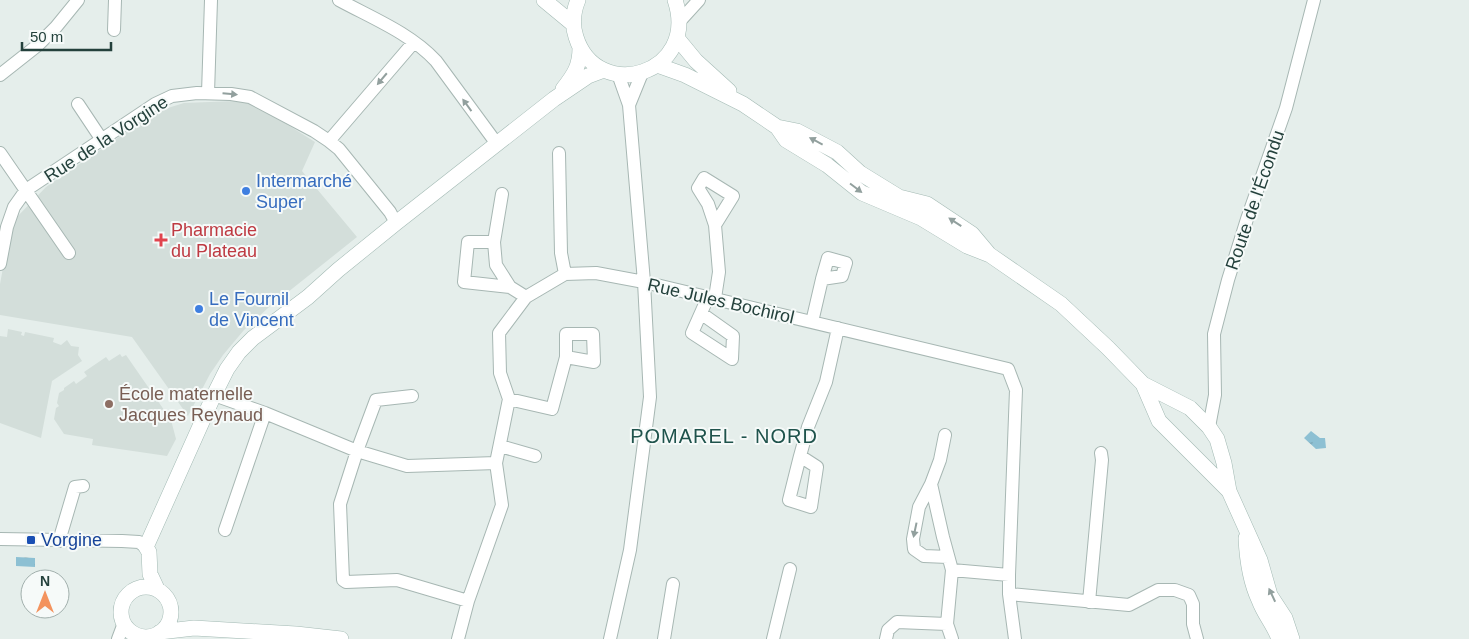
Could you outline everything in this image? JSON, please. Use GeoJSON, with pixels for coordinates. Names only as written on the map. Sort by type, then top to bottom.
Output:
{"type":"FeatureCollection","features":[{"type":"Feature","properties":{"kind":"street"},"geometry":{"type":"LineString","coordinates":[[0,75],[38,45],[78,0]]}},
{"type":"Feature","properties":{"kind":"street"},"geometry":{"type":"LineString","coordinates":[[114,30],[115,0]]}},
{"type":"Feature","properties":{"kind":"street"},"geometry":{"type":"LineString","coordinates":[[208,93],[211,0]]}},
{"type":"Feature","properties":{"kind":"street"},"geometry":{"type":"LineString","coordinates":[[339,0],[403,34],[426,51],[436,61],[497,144]]}},
{"type":"Feature","properties":{"kind":"street"},"geometry":{"type":"LineString","coordinates":[[544,0],[573,24]]}},
{"type":"Feature","properties":{"kind":"street"},"geometry":{"type":"LineString","coordinates":[[578,0],[573,24],[580,48],[595,64],[611,72],[630,75],[642,73],[666,58],[677,38],[679,22],[674,0]]}},
{"type":"Feature","properties":{"kind":"street"},"geometry":{"type":"LineString","coordinates":[[679,22],[699,0]]}},
{"type":"Feature","properties":{"kind":"street","name":"Route de l'Écondu"},"geometry":{"type":"LineString","coordinates":[[1209,427],[1215,396],[1214,334],[1247,219],[1286,108],[1314,0]]}},
{"type":"Feature","properties":{"kind":"street"},"geometry":{"type":"LineString","coordinates":[[677,38],[696,61],[743,104]]}},
{"type":"Feature","properties":{"kind":"street"},"geometry":{"type":"LineString","coordinates":[[329,141],[414,42]]}},
{"type":"Feature","properties":{"kind":"street"},"geometry":{"type":"LineString","coordinates":[[554,99],[574,76],[579,64],[580,48]]}},
{"type":"Feature","properties":{"kind":"street"},"geometry":{"type":"LineString","coordinates":[[657,65],[685,75],[743,104],[777,126],[786,140],[827,165],[862,193],[920,218],[967,246],[990,255],[1061,304],[1108,348],[1142,384],[1190,408],[1209,427],[1217,439],[1224,463],[1228,491],[1260,560],[1270,595],[1285,618],[1292,639]]}},
{"type":"Feature","properties":{"kind":"street"},"geometry":{"type":"LineString","coordinates":[[146,547],[214,395],[227,369],[239,352],[253,338],[308,296],[396,223],[554,99],[588,76],[611,72]]}},
{"type":"Feature","properties":{"kind":"street"},"geometry":{"type":"LineString","coordinates":[[610,639],[630,550],[650,397],[644,282],[629,105],[611,72]]}},
{"type":"Feature","properties":{"kind":"street"},"geometry":{"type":"LineString","coordinates":[[629,105],[642,73]]}},
{"type":"Feature","properties":{"kind":"street","name":"Rue de la Vorgine"},"geometry":{"type":"LineString","coordinates":[[0,264],[7,227],[14,207],[26,190],[155,104],[172,96],[208,93],[250,97],[314,131],[339,149],[390,212],[396,223]]}},
{"type":"Feature","properties":{"kind":"street"},"geometry":{"type":"LineString","coordinates":[[78,104],[102,140]]}},
{"type":"Feature","properties":{"kind":"street"},"geometry":{"type":"LineString","coordinates":[[0,153],[68,253]]}},
{"type":"Feature","properties":{"kind":"street"},"geometry":{"type":"LineString","coordinates":[[559,153],[560,253],[565,274]]}},
{"type":"Feature","properties":{"kind":"street"},"geometry":{"type":"LineString","coordinates":[[502,194],[494,242],[496,265],[510,287],[526,297]]}},
{"type":"Feature","properties":{"kind":"street"},"geometry":{"type":"LineString","coordinates":[[702,314],[712,297],[719,272],[715,225]]}},
{"type":"Feature","properties":{"kind":"street"},"geometry":{"type":"LineString","coordinates":[[494,242],[468,242],[464,282],[510,287]]}},
{"type":"Feature","properties":{"kind":"street","name":"Rue Jules Bochirol"},"geometry":{"type":"LineString","coordinates":[[509,399],[500,374],[499,334],[526,297],[565,274],[596,273],[644,282],[1008,369],[1016,390],[1009,575],[1015,639]]}},
{"type":"Feature","properties":{"kind":"street"},"geometry":{"type":"LineString","coordinates":[[812,322],[822,279]]}},
{"type":"Feature","properties":{"kind":"street"},"geometry":{"type":"LineString","coordinates":[[800,456],[808,427],[826,382],[838,328]]}},
{"type":"Feature","properties":{"kind":"street"},"geometry":{"type":"LineString","coordinates":[[458,639],[468,601],[502,505],[496,463],[509,399],[552,409],[566,357]]}},
{"type":"Feature","properties":{"kind":"street"},"geometry":{"type":"LineString","coordinates":[[1142,384],[1159,421],[1228,491]]}},
{"type":"Feature","properties":{"kind":"street"},"geometry":{"type":"LineString","coordinates":[[214,395],[266,413],[357,451],[407,466],[496,463]]}},
{"type":"Feature","properties":{"kind":"street"},"geometry":{"type":"LineString","coordinates":[[412,396],[376,400],[340,504],[342,580],[346,582],[398,580],[468,601]]}},
{"type":"Feature","properties":{"kind":"street"},"geometry":{"type":"LineString","coordinates":[[1152,406],[1164,396]]}},
{"type":"Feature","properties":{"kind":"street"},"geometry":{"type":"LineString","coordinates":[[1190,408],[1213,403]]}},
{"type":"Feature","properties":{"kind":"street"},"geometry":{"type":"LineString","coordinates":[[225,530],[266,413]]}},
{"type":"Feature","properties":{"kind":"street"},"geometry":{"type":"LineString","coordinates":[[945,435],[940,460],[931,484],[919,507],[913,539],[914,549],[924,556],[948,557]]}},
{"type":"Feature","properties":{"kind":"street"},"geometry":{"type":"LineString","coordinates":[[500,446],[535,456]]}},
{"type":"Feature","properties":{"kind":"street"},"geometry":{"type":"LineString","coordinates":[[1089,602],[1102,460],[1101,453]]}},
{"type":"Feature","properties":{"kind":"street"},"geometry":{"type":"LineString","coordinates":[[1209,471],[1224,463]]}},
{"type":"Feature","properties":{"kind":"street"},"geometry":{"type":"LineString","coordinates":[[931,484],[952,570],[947,624],[952,639]]}},
{"type":"Feature","properties":{"kind":"street"},"geometry":{"type":"LineString","coordinates":[[59,541],[74,487],[83,486]]}},
{"type":"Feature","properties":{"kind":"street"},"geometry":{"type":"LineString","coordinates":[[1246,532],[1248,561],[1259,601],[1276,630],[1279,639]]}},
{"type":"Feature","properties":{"kind":"street"},"geometry":{"type":"LineString","coordinates":[[0,539],[139,542],[146,547],[150,574],[157,589],[167,598],[171,612],[175,617],[194,628]]}},
{"type":"Feature","properties":{"kind":"street"},"geometry":{"type":"LineString","coordinates":[[149,566],[136,589],[124,600],[122,608],[124,623],[137,637],[194,628],[296,634],[341,639]]}},
{"type":"Feature","properties":{"kind":"street"},"geometry":{"type":"LineString","coordinates":[[773,639],[790,569]]}},
{"type":"Feature","properties":{"kind":"street"},"geometry":{"type":"LineString","coordinates":[[952,570],[1009,575]]}},
{"type":"Feature","properties":{"kind":"street"},"geometry":{"type":"LineString","coordinates":[[664,639],[673,584]]}},
{"type":"Feature","properties":{"kind":"street"},"geometry":{"type":"LineString","coordinates":[[136,589],[150,587],[157,589]]}},
{"type":"Feature","properties":{"kind":"street"},"geometry":{"type":"LineString","coordinates":[[1010,594],[1129,605],[1158,590],[1175,590],[1189,595],[1193,604],[1193,624],[1197,639]]}},
{"type":"Feature","properties":{"kind":"street"},"geometry":{"type":"LineString","coordinates":[[160,632],[166,627],[171,612]]}},
{"type":"Feature","properties":{"kind":"street"},"geometry":{"type":"LineString","coordinates":[[886,639],[888,630],[896,622],[947,624]]}},
{"type":"Feature","properties":{"kind":"street"},"geometry":{"type":"LineString","coordinates":[[118,639],[124,623]]}},
{"type":"Feature","properties":{"kind":"street"},"geometry":{"type":"LineString","coordinates":[[238,631],[266,639]]}},
{"type":"Feature","properties":{"kind":"shaded area"},"geometry":{"type":"Polygon","coordinates":[[[235,101],[261,108],[315,142],[302,171],[357,237],[268,308],[244,330],[210,374],[188,416],[132,337],[0,315],[0,284],[10,230],[16,218],[46,187],[151,115],[184,103],[235,101]]]}},
{"type":"Feature","properties":{"kind":"shaded area"},"geometry":{"type":"Polygon","coordinates":[[[8,329],[22,332],[21,335],[24,336],[25,332],[54,338],[53,342],[61,345],[67,340],[71,346],[79,347],[78,355],[82,361],[52,381],[41,438],[0,423],[0,336],[7,337],[8,329]]]}},
{"type":"Feature","properties":{"kind":"shaded area","name":"École maternelle Jacques Reynaud"},"geometry":{"type":"Polygon","coordinates":[[[120,354],[122,357],[126,355],[171,420],[176,439],[167,456],[92,445],[93,439],[64,434],[54,419],[56,408],[59,406],[57,403],[59,393],[64,388],[74,381],[76,384],[87,376],[84,372],[106,357],[109,361],[120,354]]]}},
{"type":"Feature","properties":{"kind":"water"},"geometry":{"type":"Polygon","coordinates":[[[1311,431],[1320,438],[1325,438],[1326,448],[1316,449],[1304,438],[1311,431]]]}},
{"type":"Feature","properties":{"kind":"water"},"geometry":{"type":"Polygon","coordinates":[[[16,557],[35,558],[35,567],[16,566],[16,557]]]}},
{"type":"Feature","properties":{"kind":"place","name":"Intermarché Super"},"geometry":{"type":"Point","coordinates":[246,191]}},
{"type":"Feature","properties":{"kind":"place","name":"Pharmacie du Plateau"},"geometry":{"type":"Point","coordinates":[161,240]}},
{"type":"Feature","properties":{"kind":"place","name":"Le Fournil de Vincent"},"geometry":{"type":"Point","coordinates":[199,309]}},
{"type":"Feature","properties":{"kind":"place","name":"École maternelle Jacques Reynaud"},"geometry":{"type":"Point","coordinates":[109,404]}},
{"type":"Feature","properties":{"kind":"place","name":"Vorgine"},"geometry":{"type":"Point","coordinates":[31,540]}},
{"type":"Feature","properties":{"kind":"district","name":"POMAREL - NORD"},"geometry":{"type":"Point","coordinates":[724,436]}}]}
